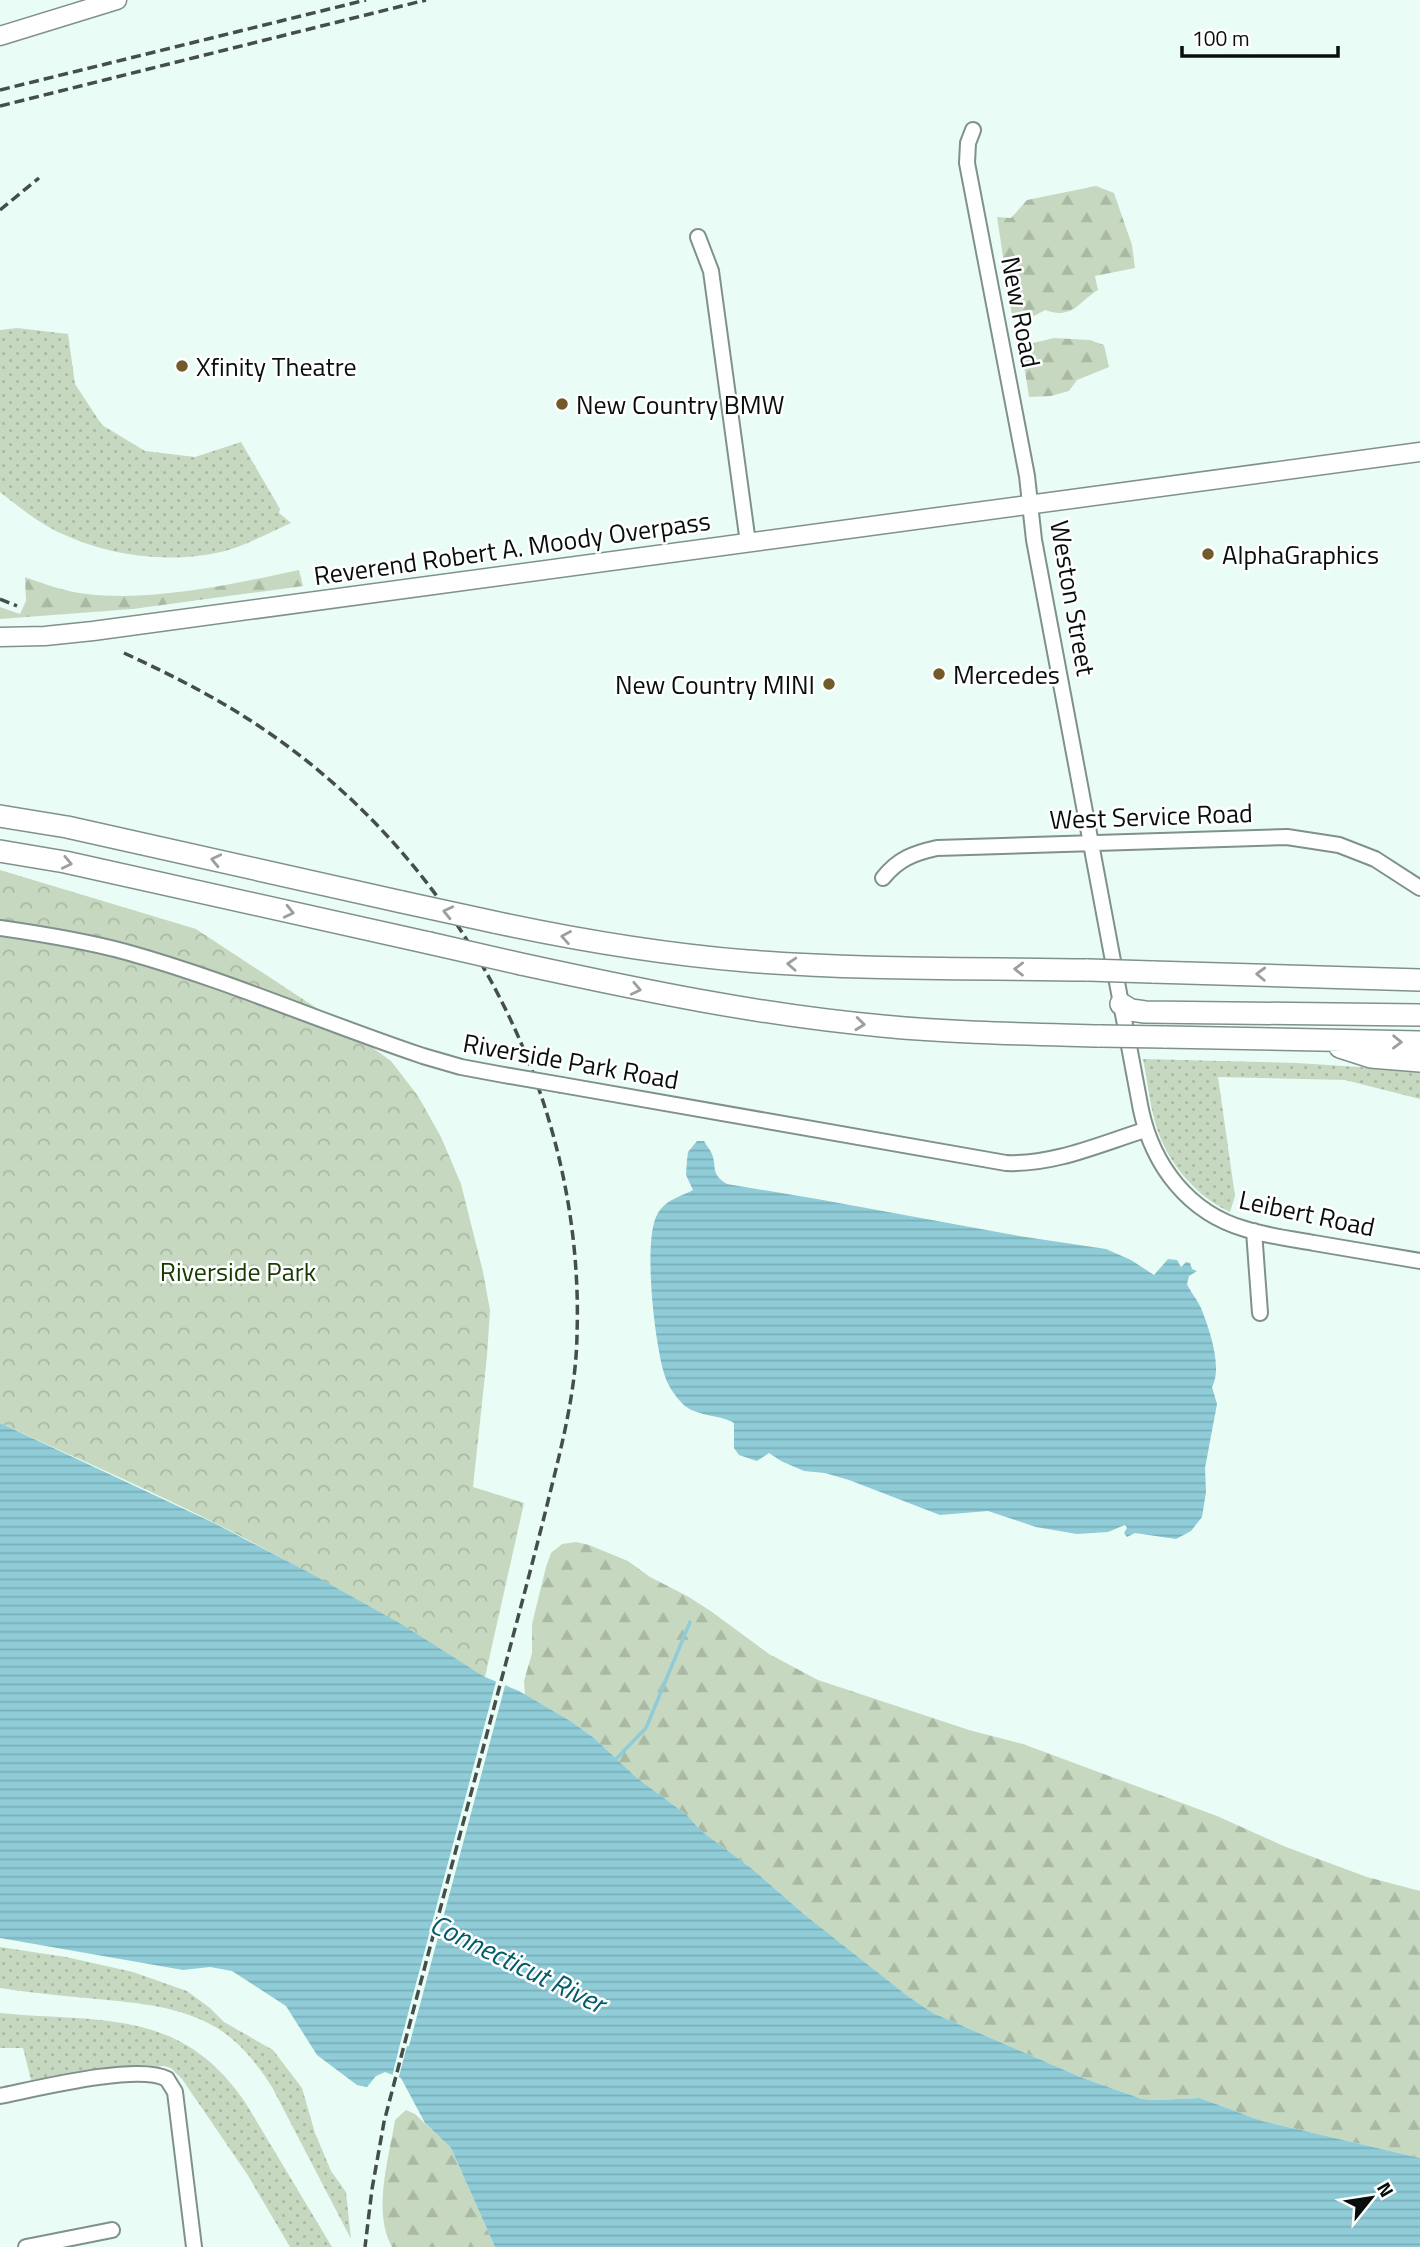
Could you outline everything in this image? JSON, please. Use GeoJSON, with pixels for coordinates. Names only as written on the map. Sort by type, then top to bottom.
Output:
{"type":"FeatureCollection","features":[{"type":"Feature","properties":{"kind":"highway"},"geometry":{"type":"LineString","coordinates":[[0,816],[67,827],[603,944],[746,961],[808,965],[1420,980]]}},
{"type":"Feature","properties":{"kind":"highway"},"geometry":{"type":"LineString","coordinates":[[0,851],[65,862],[672,997],[806,1017],[934,1030],[1420,1042]]}},
{"type":"Feature","properties":{"kind":"highway"},"geometry":{"type":"LineString","coordinates":[[1329,977],[1369,968],[1420,967]]}},
{"type":"Feature","properties":{"kind":"highway"},"geometry":{"type":"LineString","coordinates":[[1121,1004],[1133,998],[1146,997],[1420,1004]]}},
{"type":"Feature","properties":{"kind":"highway"},"geometry":{"type":"LineString","coordinates":[[1121,1004],[1131,1010],[1144,1012],[1420,1015]]}},
{"type":"Feature","properties":{"kind":"highway"},"geometry":{"type":"LineString","coordinates":[[1324,1040],[1371,1057],[1420,1061]]}},
{"type":"Feature","properties":{"kind":"main road"},"geometry":{"type":"LineString","coordinates":[[0,36],[117,0]]}},
{"type":"Feature","properties":{"kind":"main road","name":"Weston Street"},"geometry":{"type":"LineString","coordinates":[[1031,505],[1420,452]]}},
{"type":"Feature","properties":{"kind":"main road","name":"Reverend Robert A. Moody Overpass"},"geometry":{"type":"LineString","coordinates":[[0,637],[93,631],[1031,505]]}},
{"type":"Feature","properties":{"kind":"street","name":"New Road"},"geometry":{"type":"LineString","coordinates":[[973,130],[968,143],[967,163],[1031,505]]}},
{"type":"Feature","properties":{"kind":"street"},"geometry":{"type":"LineString","coordinates":[[698,237],[711,271],[748,543]]}},
{"type":"Feature","properties":{"kind":"street","name":"Weston Street"},"geometry":{"type":"LineString","coordinates":[[1031,505],[1034,540],[1121,1004]]}},
{"type":"Feature","properties":{"kind":"street","name":"West Service Road"},"geometry":{"type":"LineString","coordinates":[[883,878],[908,856],[937,848],[1287,837],[1339,845],[1375,859],[1420,888]]}},
{"type":"Feature","properties":{"kind":"street","name":"Riverside Park Road"},"geometry":{"type":"LineString","coordinates":[[0,928],[59,937],[127,952],[423,1056],[461,1067],[562,1086],[999,1162],[1031,1163],[1054,1159],[1145,1130]]}},
{"type":"Feature","properties":{"kind":"street","name":"Leibert Road"},"geometry":{"type":"LineString","coordinates":[[1121,1004],[1145,1130],[1163,1168],[1190,1198],[1214,1216],[1254,1231],[1420,1261]]}},
{"type":"Feature","properties":{"kind":"street"},"geometry":{"type":"LineString","coordinates":[[1254,1231],[1260,1312]]}},
{"type":"Feature","properties":{"kind":"street"},"geometry":{"type":"LineString","coordinates":[[0,2096],[97,2077],[154,2075],[167,2079],[175,2092],[194,2247]]}},
{"type":"Feature","properties":{"kind":"street"},"geometry":{"type":"LineString","coordinates":[[26,2247],[112,2230]]}},
{"type":"Feature","properties":{"kind":"green space"},"geometry":{"type":"Polygon","coordinates":[[[1096,186],[1114,193],[1132,245],[1135,268],[1095,276],[1098,290],[1069,311],[1054,313],[1045,310],[1025,318],[1012,316],[997,217],[1011,218],[1027,200],[1096,186]]]}},
{"type":"Feature","properties":{"kind":"green space"},"geometry":{"type":"Polygon","coordinates":[[[17,328],[68,334],[75,384],[102,425],[145,451],[195,457],[241,442],[280,509],[279,513],[291,523],[229,550],[200,556],[158,557],[138,556],[97,547],[58,532],[28,514],[0,492],[0,330],[17,328]]]}},
{"type":"Feature","properties":{"kind":"green space"},"geometry":{"type":"Polygon","coordinates":[[[1054,338],[1090,340],[1104,345],[1109,367],[1077,380],[1069,391],[1051,396],[1029,397],[1021,346],[1054,338]]]}},
{"type":"Feature","properties":{"kind":"green space"},"geometry":{"type":"Polygon","coordinates":[[[299,570],[303,586],[133,609],[0,619],[0,607],[20,614],[26,601],[25,577],[79,593],[139,596],[193,590],[299,570]]]}},
{"type":"Feature","properties":{"kind":"green space","name":"Riverside Park"},"geometry":{"type":"Polygon","coordinates":[[[0,870],[196,929],[324,1013],[391,1061],[418,1096],[441,1137],[461,1184],[490,1310],[473,1487],[524,1503],[485,1677],[352,1598],[217,1524],[0,1423],[0,870]]]}},
{"type":"Feature","properties":{"kind":"green space"},"geometry":{"type":"Polygon","coordinates":[[[1143,1059],[1297,1063],[1420,1071],[1420,1099],[1345,1080],[1218,1077],[1235,1196],[1230,1212],[1216,1205],[1192,1185],[1164,1147],[1154,1118],[1143,1059]]]}},
{"type":"Feature","properties":{"kind":"green space"},"geometry":{"type":"Polygon","coordinates":[[[576,1542],[628,1561],[650,1577],[712,1612],[769,1654],[818,1680],[969,1730],[1023,1744],[1217,1816],[1286,1847],[1367,1877],[1420,1891],[1420,2158],[1262,2121],[1200,2098],[1142,2099],[1083,2078],[933,2013],[909,1997],[805,1915],[751,1868],[700,1830],[687,1815],[637,1778],[594,1738],[525,1695],[524,1681],[532,1653],[532,1624],[546,1567],[551,1553],[562,1544],[576,1542]]]}},
{"type":"Feature","properties":{"kind":"green space"},"geometry":{"type":"Polygon","coordinates":[[[0,1947],[66,1957],[133,1972],[187,1991],[224,2022],[273,2050],[302,2088],[315,2133],[331,2171],[346,2192],[351,2239],[272,2087],[255,2062],[233,2040],[217,2028],[174,2010],[128,2002],[0,1988],[0,1947]]]}},
{"type":"Feature","properties":{"kind":"green space"},"geometry":{"type":"Polygon","coordinates":[[[0,2013],[136,2026],[165,2035],[193,2049],[220,2071],[245,2102],[332,2247],[290,2247],[247,2174],[182,2079],[171,2068],[164,2066],[31,2080],[23,2048],[0,2048],[0,2013]]]}},
{"type":"Feature","properties":{"kind":"green space"},"geometry":{"type":"Polygon","coordinates":[[[406,2110],[415,2114],[451,2148],[495,2247],[392,2247],[383,2217],[384,2185],[395,2120],[406,2110]]]}},
{"type":"Feature","properties":{"kind":"water"},"geometry":{"type":"Polygon","coordinates":[[[697,1141],[704,1141],[713,1157],[716,1173],[727,1184],[1106,1249],[1131,1260],[1154,1275],[1168,1259],[1177,1260],[1181,1267],[1186,1262],[1190,1263],[1192,1269],[1197,1271],[1189,1276],[1187,1284],[1208,1326],[1216,1369],[1212,1387],[1217,1404],[1205,1468],[1206,1492],[1202,1517],[1191,1531],[1176,1539],[1135,1533],[1127,1537],[1124,1533],[1127,1528],[1125,1525],[1108,1532],[1077,1534],[1036,1527],[988,1511],[940,1515],[849,1480],[825,1473],[804,1471],[769,1453],[757,1461],[739,1455],[734,1448],[734,1423],[692,1410],[680,1401],[670,1388],[661,1359],[654,1316],[650,1267],[653,1226],[665,1204],[693,1190],[686,1175],[687,1160],[688,1152],[697,1141]]]}},
{"type":"Feature","properties":{"kind":"water","name":"Connecticut River"},"geometry":{"type":"Polygon","coordinates":[[[0,1423],[214,1523],[308,1572],[401,1624],[485,1677],[519,1691],[572,1722],[805,1915],[933,2013],[1083,2078],[1142,2099],[1200,2098],[1262,2121],[1420,2158],[1420,2247],[495,2247],[451,2148],[425,2123],[401,2078],[385,2072],[376,2076],[367,2087],[357,2085],[317,2055],[286,2006],[232,1971],[210,1967],[183,1970],[0,1938],[0,1423]]]}},
{"type":"Feature","properties":{"kind":"pier"},"geometry":{"type":"Polygon","coordinates":[[[497,1678],[506,1682],[398,2080],[392,2077],[400,2044],[497,1678]]]}},
{"type":"Feature","properties":{"kind":"waterway"},"geometry":{"type":"LineString","coordinates":[[615,1760],[646,1728],[690,1622]]}},
{"type":"Feature","properties":{"kind":"railway"},"geometry":{"type":"LineString","coordinates":[[0,90],[366,0]]}},
{"type":"Feature","properties":{"kind":"railway"},"geometry":{"type":"LineString","coordinates":[[0,106],[426,0]]}},
{"type":"Feature","properties":{"kind":"railway"},"geometry":{"type":"LineString","coordinates":[[0,210],[39,178]]}},
{"type":"Feature","properties":{"kind":"railway"},"geometry":{"type":"LineString","coordinates":[[0,599],[17,606]]}},
{"type":"Feature","properties":{"kind":"railway"},"geometry":{"type":"LineString","coordinates":[[124,653],[218,701],[272,735],[341,790],[402,852],[455,922],[500,997],[535,1077],[560,1161],[574,1247],[576,1355],[564,1434],[527,1585],[384,2122],[365,2247]]}},
{"type":"Feature","properties":{"kind":"place","name":"Xfinity Theatre"},"geometry":{"type":"Point","coordinates":[182,366]}},
{"type":"Feature","properties":{"kind":"place","name":"New Country BMW"},"geometry":{"type":"Point","coordinates":[562,404]}},
{"type":"Feature","properties":{"kind":"place","name":"AlphaGraphics"},"geometry":{"type":"Point","coordinates":[1208,554]}},
{"type":"Feature","properties":{"kind":"place","name":"Mercedes"},"geometry":{"type":"Point","coordinates":[939,674]}},
{"type":"Feature","properties":{"kind":"place","name":"New Country MINI"},"geometry":{"type":"Point","coordinates":[829,684]}}]}
